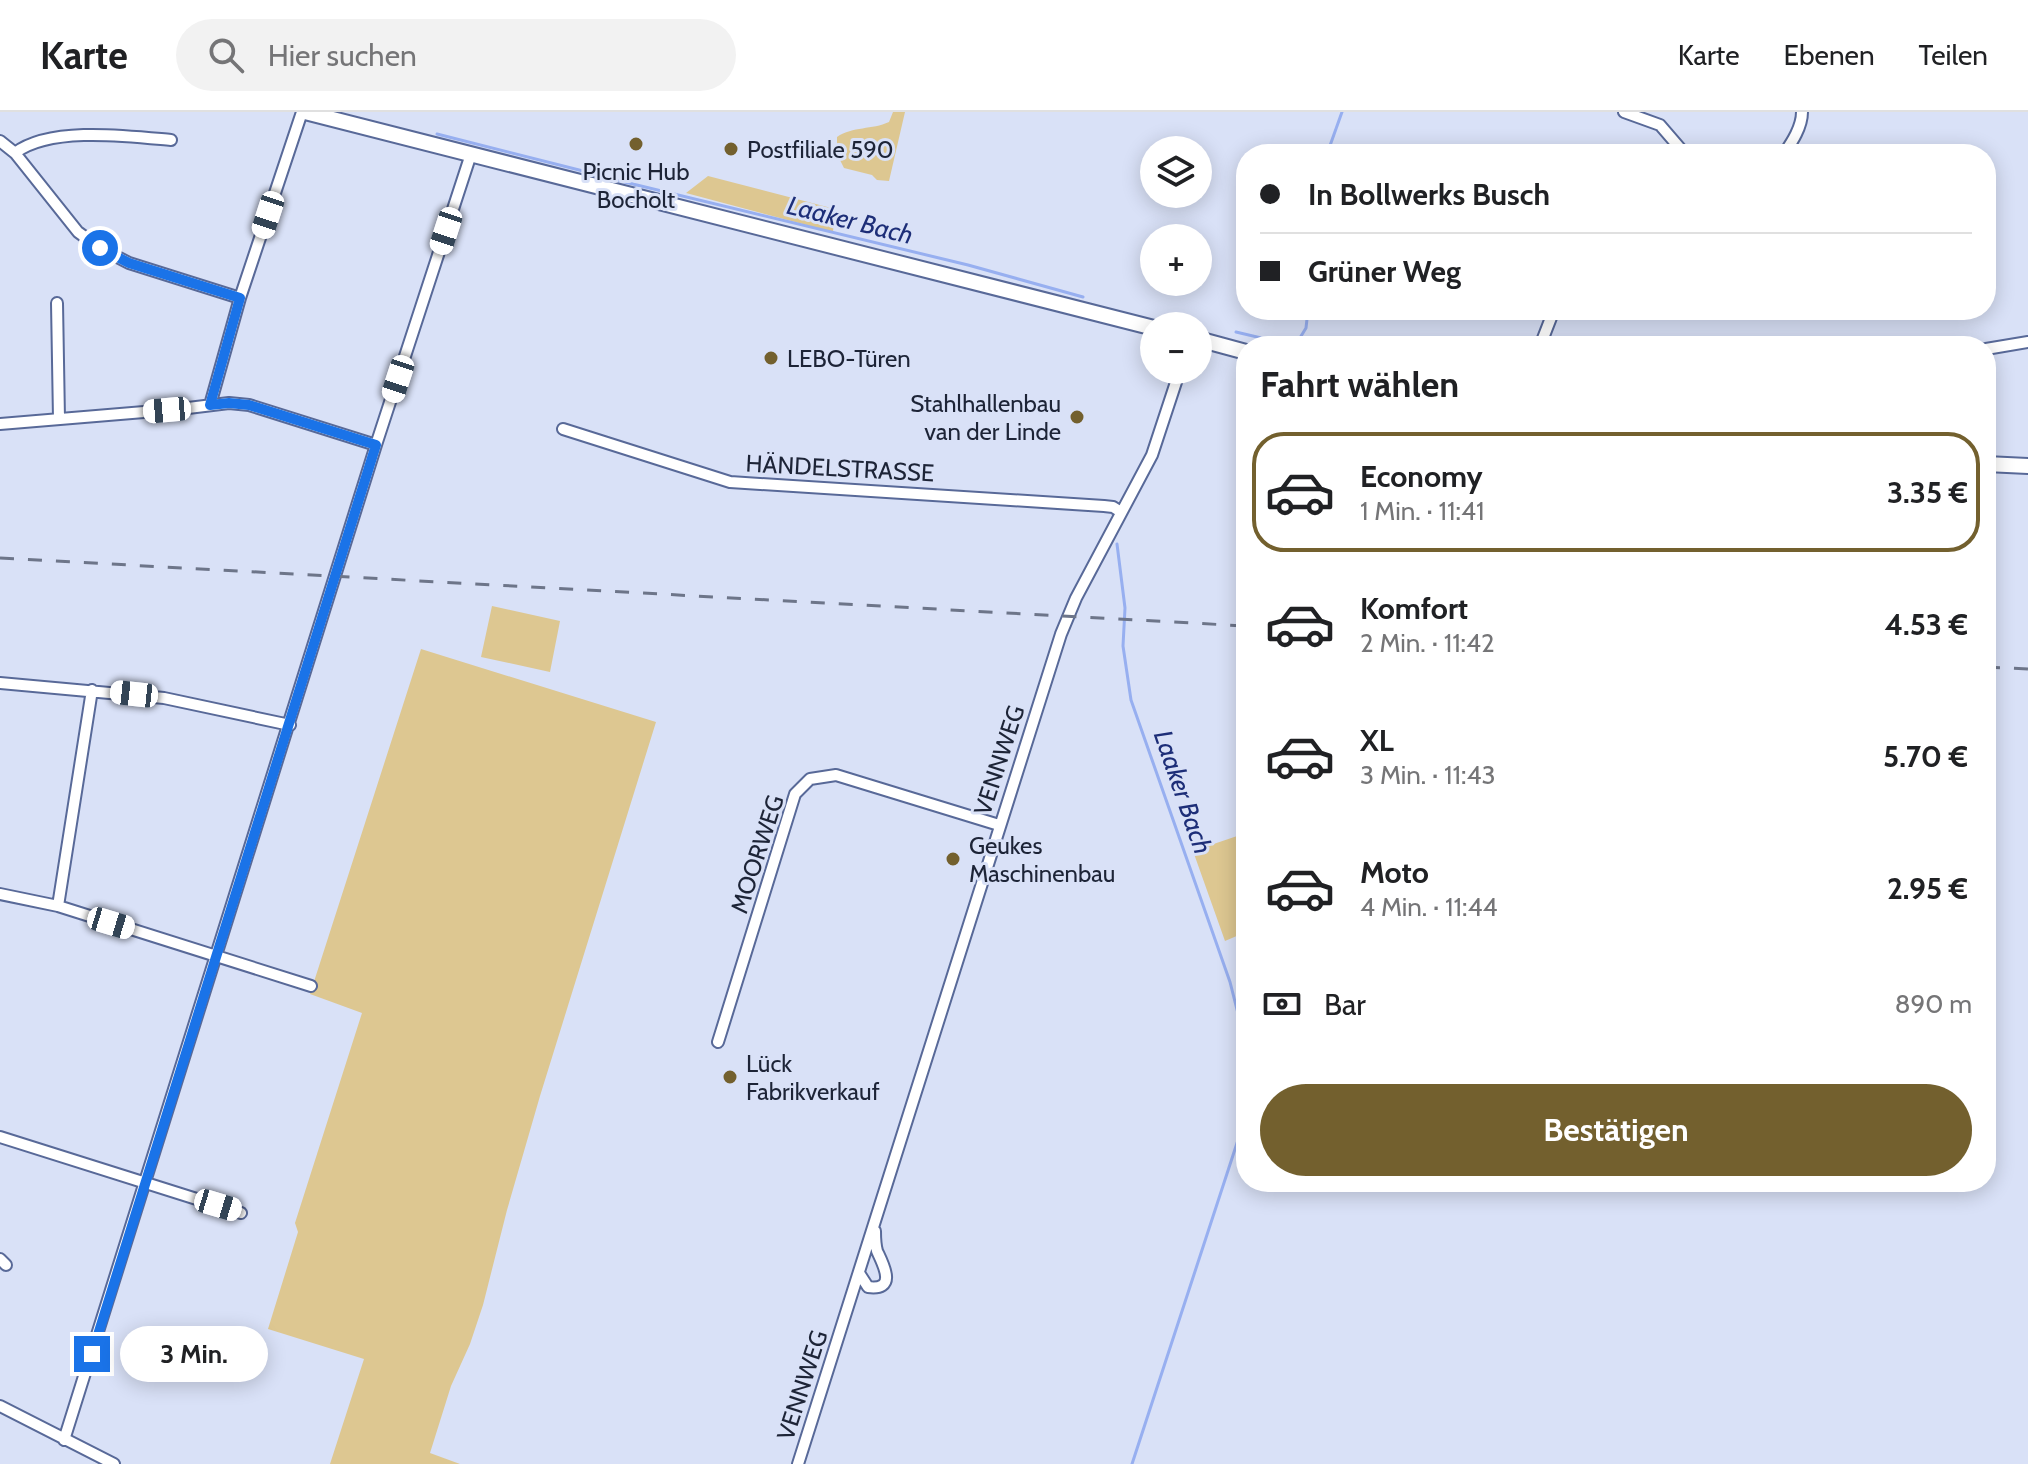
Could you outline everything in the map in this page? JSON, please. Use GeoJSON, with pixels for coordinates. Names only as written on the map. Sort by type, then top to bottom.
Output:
{"type":"FeatureCollection","features":[{"type":"Feature","properties":{"kind":"main road"},"geometry":{"type":"LineString","coordinates":[[303,112],[1140,324]]}},
{"type":"Feature","properties":{"kind":"main road"},"geometry":{"type":"LineString","coordinates":[[1212,343],[1236,349]]}},
{"type":"Feature","properties":{"kind":"main road"},"geometry":{"type":"LineString","coordinates":[[1996,464],[2028,466]]}},
{"type":"Feature","properties":{"kind":"street"},"geometry":{"type":"LineString","coordinates":[[210,405],[240,298],[303,112]]}},
{"type":"Feature","properties":{"kind":"street"},"geometry":{"type":"LineString","coordinates":[[1624,112],[1660,125],[1676,144]]}},
{"type":"Feature","properties":{"kind":"street"},"geometry":{"type":"LineString","coordinates":[[1791,144],[1802,112]]}},
{"type":"Feature","properties":{"kind":"street"},"geometry":{"type":"LineString","coordinates":[[15,153],[27,143],[54,138],[113,136],[171,140]]}},
{"type":"Feature","properties":{"kind":"street"},"geometry":{"type":"LineString","coordinates":[[0,141],[15,153],[78,232],[100,248],[129,263],[240,298]]}},
{"type":"Feature","properties":{"kind":"street"},"geometry":{"type":"LineString","coordinates":[[64,1440],[376,445],[471,154]]}},
{"type":"Feature","properties":{"kind":"street"},"geometry":{"type":"LineString","coordinates":[[57,303],[59,419]]}},
{"type":"Feature","properties":{"kind":"street"},"geometry":{"type":"LineString","coordinates":[[1996,347],[2028,342]]}},
{"type":"Feature","properties":{"kind":"street","name":"VENNWEG"},"geometry":{"type":"LineString","coordinates":[[798,1464],[1068,616],[1152,455],[1175,384]]}},
{"type":"Feature","properties":{"kind":"street"},"geometry":{"type":"LineString","coordinates":[[0,424],[229,403],[249,405],[376,445]]}},
{"type":"Feature","properties":{"kind":"street","name":"HÄNDELSTRASSE"},"geometry":{"type":"LineString","coordinates":[[563,429],[730,482],[1104,506],[1121,512]]}},
{"type":"Feature","properties":{"kind":"street"},"geometry":{"type":"LineString","coordinates":[[0,683],[164,698],[290,725]]}},
{"type":"Feature","properties":{"kind":"street"},"geometry":{"type":"LineString","coordinates":[[58,906],[92,690]]}},
{"type":"Feature","properties":{"kind":"street","name":"MOORWEG"},"geometry":{"type":"LineString","coordinates":[[718,1042],[795,794],[810,779],[836,775],[999,825]]}},
{"type":"Feature","properties":{"kind":"street"},"geometry":{"type":"LineString","coordinates":[[0,894],[58,906],[311,986]]}},
{"type":"Feature","properties":{"kind":"street"},"geometry":{"type":"LineString","coordinates":[[0,1137],[241,1213]]}},
{"type":"Feature","properties":{"kind":"street","name":"VENNWEG"},"geometry":{"type":"LineString","coordinates":[[859,1273],[868,1287],[875,1288],[884,1282],[887,1274],[875,1243],[875,1221]]}},
{"type":"Feature","properties":{"kind":"street"},"geometry":{"type":"LineString","coordinates":[[0,1406],[93,1459],[114,1464]]}},
{"type":"Feature","properties":{"kind":"shaded area"},"geometry":{"type":"Polygon","coordinates":[[[893,112],[905,112],[889,181],[844,168],[837,154],[837,137],[849,131],[889,122],[893,112]]]}},
{"type":"Feature","properties":{"kind":"shaded area"},"geometry":{"type":"Polygon","coordinates":[[[708,176],[835,209],[833,232],[686,193],[708,176]]]}},
{"type":"Feature","properties":{"kind":"shaded area"},"geometry":{"type":"Polygon","coordinates":[[[492,606],[560,621],[550,672],[481,657],[492,606]]]}},
{"type":"Feature","properties":{"kind":"shaded area"},"geometry":{"type":"Polygon","coordinates":[[[421,649],[656,722],[540,1096],[483,1305],[451,1386],[430,1453],[460,1464],[330,1464],[364,1359],[268,1329],[298,1232],[295,1223],[362,1013],[310,994],[421,649]]]}},
{"type":"Feature","properties":{"kind":"shaded area"},"geometry":{"type":"Polygon","coordinates":[[[1236,836],[1236,936],[1225,941],[1193,851],[1236,836]]]}},
{"type":"Feature","properties":{"kind":"waterway"},"geometry":{"type":"LineString","coordinates":[[1331,144],[1342,112]]}},
{"type":"Feature","properties":{"kind":"waterway","name":"Laaker Bach"},"geometry":{"type":"LineString","coordinates":[[437,134],[591,173]]}},
{"type":"Feature","properties":{"kind":"waterway","name":"Laaker Bach"},"geometry":{"type":"LineString","coordinates":[[608,178],[968,265],[1083,297]]}},
{"type":"Feature","properties":{"kind":"waterway"},"geometry":{"type":"LineString","coordinates":[[1301,336],[1307,320]]}},
{"type":"Feature","properties":{"kind":"waterway"},"geometry":{"type":"LineString","coordinates":[[1236,332],[1253,336]]}},
{"type":"Feature","properties":{"kind":"waterway","name":"Laaker Bach"},"geometry":{"type":"LineString","coordinates":[[1117,544],[1125,608],[1123,646],[1131,700],[1236,1006]]}},
{"type":"Feature","properties":{"kind":"waterway","name":"Laaker Bach"},"geometry":{"type":"LineString","coordinates":[[1132,1464],[1236,1146]]}},
{"type":"Feature","properties":{"kind":"railway"},"geometry":{"type":"LineString","coordinates":[[0,558],[1236,625]]}},
{"type":"Feature","properties":{"kind":"railway"},"geometry":{"type":"LineString","coordinates":[[1996,667],[2028,669]]}},
{"type":"Feature","properties":{"kind":"place","name":"Picnic Hub Bocholt"},"geometry":{"type":"Point","coordinates":[636,144]}},
{"type":"Feature","properties":{"kind":"place","name":"Postfiliale 590"},"geometry":{"type":"Point","coordinates":[731,149]}},
{"type":"Feature","properties":{"kind":"place","name":"LEBO-Türen"},"geometry":{"type":"Point","coordinates":[771,358]}},
{"type":"Feature","properties":{"kind":"place","name":"Stahlhallenbau van der Linde"},"geometry":{"type":"Point","coordinates":[1077,417]}},
{"type":"Feature","properties":{"kind":"place","name":"Geukes Maschinenbau"},"geometry":{"type":"Point","coordinates":[953,859]}},
{"type":"Feature","properties":{"kind":"place","name":"Lück Fabrikverkauf"},"geometry":{"type":"Point","coordinates":[730,1077]}},
{"type":"Feature","properties":{"kind":"route"},"geometry":{"type":"LineString","coordinates":[[92,1354],[376,445],[249,405],[210,405],[240,298],[129,263],[100,248]]}}]}
